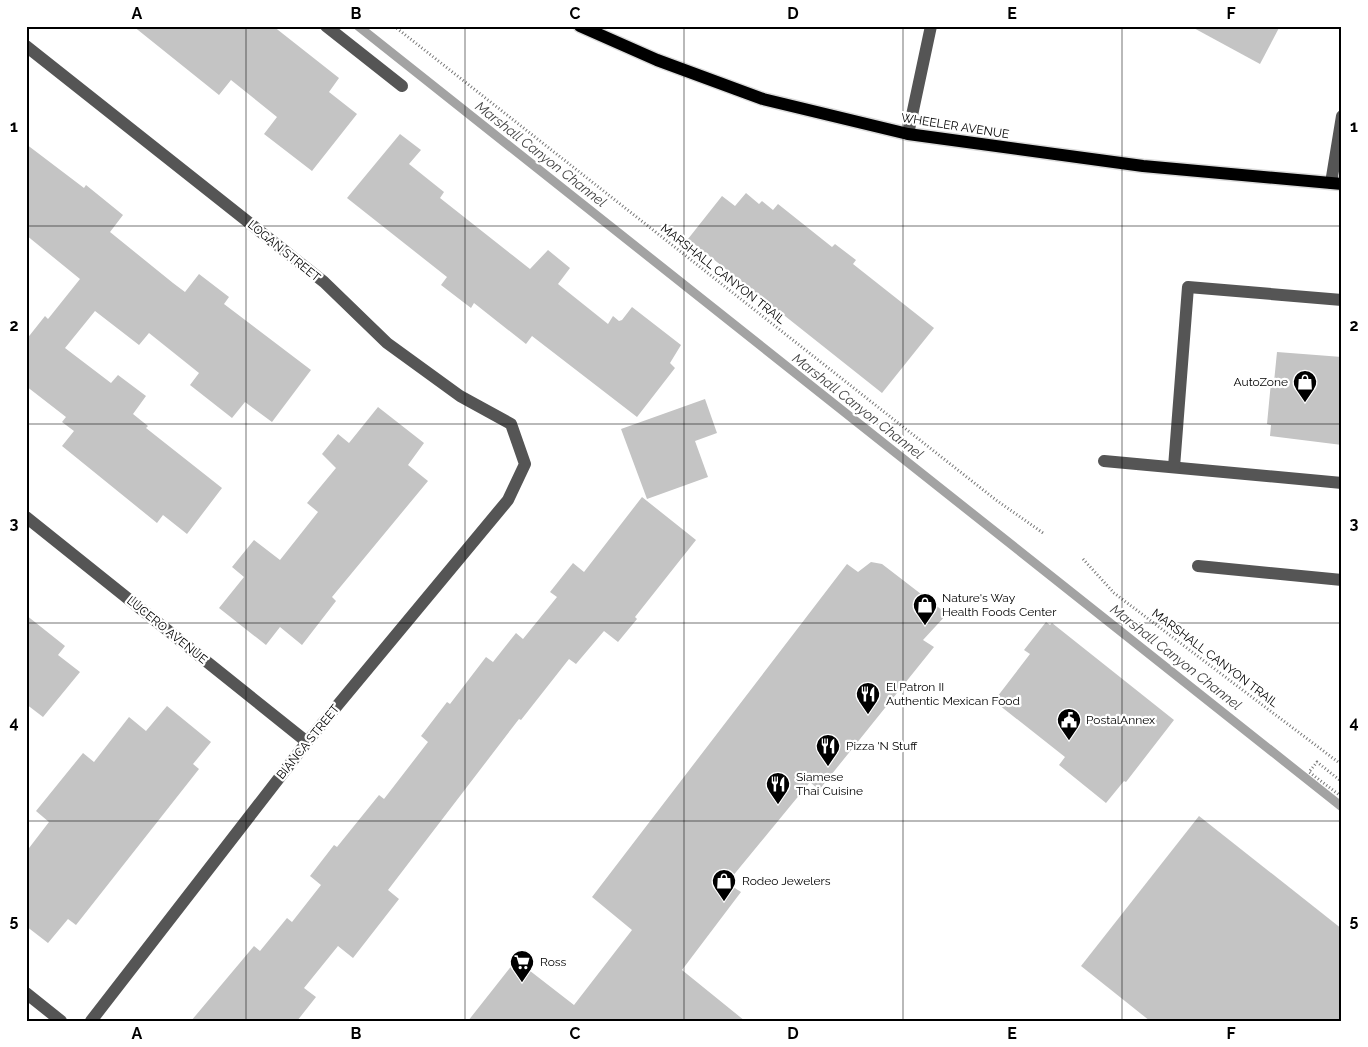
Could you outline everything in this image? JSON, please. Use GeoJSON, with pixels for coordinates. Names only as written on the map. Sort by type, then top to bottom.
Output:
{"type":"FeatureCollection","features":[{"type":"Feature","properties":{"kind":"main road","name":"WHEELER AVENUE"},"geometry":{"type":"LineString","coordinates":[[580,26],[657,60],[763,99],[908,134],[1143,166],[1337,183]]}},
{"type":"Feature","properties":{"kind":"street"},"geometry":{"type":"LineString","coordinates":[[326,26],[402,86]]}},
{"type":"Feature","properties":{"kind":"street"},"geometry":{"type":"LineString","coordinates":[[908,134],[931,26]]}},
{"type":"Feature","properties":{"kind":"street","name":"LOGAN STREET"},"geometry":{"type":"LineString","coordinates":[[26,46],[324,282],[386,343],[460,396],[511,424],[525,464]]}},
{"type":"Feature","properties":{"kind":"street"},"geometry":{"type":"LineString","coordinates":[[1337,183],[1342,116]]}},
{"type":"Feature","properties":{"kind":"street"},"geometry":{"type":"LineString","coordinates":[[1174,467],[1188,287],[1342,300]]}},
{"type":"Feature","properties":{"kind":"street"},"geometry":{"type":"LineString","coordinates":[[1104,460],[1342,483]]}},
{"type":"Feature","properties":{"kind":"street","name":"BIANCA STREET"},"geometry":{"type":"LineString","coordinates":[[91,1021],[307,742],[508,500],[525,464]]}},
{"type":"Feature","properties":{"kind":"street","name":"LUCERO AVENUE"},"geometry":{"type":"LineString","coordinates":[[26,517],[307,742]]}},
{"type":"Feature","properties":{"kind":"street"},"geometry":{"type":"LineString","coordinates":[[1198,566],[1342,580]]}},
{"type":"Feature","properties":{"kind":"street"},"geometry":{"type":"LineString","coordinates":[[26,993],[61,1021]]}},
{"type":"Feature","properties":{"kind":"path","name":"MARSHALL CANYON TRAIL"},"geometry":{"type":"LineString","coordinates":[[394,26],[996,500],[1043,533]]}},
{"type":"Feature","properties":{"kind":"path","name":"MARSHALL CANYON TRAIL"},"geometry":{"type":"LineString","coordinates":[[1083,559],[1114,593],[1342,766]]}},
{"type":"Feature","properties":{"kind":"path"},"geometry":{"type":"LineString","coordinates":[[1342,782],[1318,762],[1310,772],[1342,797]]}},
{"type":"Feature","properties":{"kind":"building"},"geometry":{"type":"Polygon","coordinates":[[[133,26],[273,26],[339,78],[329,92],[357,114],[312,171],[264,134],[277,117],[231,80],[219,95],[133,26]]]}},
{"type":"Feature","properties":{"kind":"building"},"geometry":{"type":"Polygon","coordinates":[[[1190,26],[1280,26],[1260,64],[1190,26]]]}},
{"type":"Feature","properties":{"kind":"building"},"geometry":{"type":"Polygon","coordinates":[[[400,134],[421,150],[409,164],[444,192],[440,198],[530,269],[548,250],[570,268],[558,284],[608,324],[613,316],[619,321],[622,320],[632,307],[681,345],[670,363],[675,368],[637,417],[532,336],[526,344],[474,303],[471,308],[441,285],[447,277],[347,198],[400,134]]]}},
{"type":"Feature","properties":{"kind":"building"},"geometry":{"type":"Polygon","coordinates":[[[26,144],[84,188],[86,185],[123,215],[110,232],[173,283],[185,292],[199,274],[229,297],[224,304],[311,370],[272,422],[245,402],[232,418],[190,385],[199,373],[149,333],[139,345],[95,311],[65,348],[111,383],[118,375],[146,396],[133,414],[148,426],[146,428],[222,488],[187,534],[163,515],[157,523],[62,446],[74,431],[62,422],[66,417],[26,386],[26,340],[45,316],[48,319],[80,279],[26,235],[26,144]]]}},
{"type":"Feature","properties":{"kind":"building"},"geometry":{"type":"Polygon","coordinates":[[[746,193],[759,204],[762,201],[773,210],[778,204],[832,247],[835,244],[856,260],[853,264],[934,328],[882,393],[688,239],[722,196],[735,206],[746,193]]]}},
{"type":"Feature","properties":{"kind":"building","name":"AutoZone"},"geometry":{"type":"Polygon","coordinates":[[[1277,352],[1342,357],[1342,445],[1270,436],[1271,425],[1267,424],[1271,382],[1274,382],[1277,352]]]}},
{"type":"Feature","properties":{"kind":"building"},"geometry":{"type":"Polygon","coordinates":[[[705,399],[717,433],[695,441],[708,477],[647,499],[621,429],[705,399]]]}},
{"type":"Feature","properties":{"kind":"building"},"geometry":{"type":"Polygon","coordinates":[[[378,407],[424,443],[408,465],[428,481],[332,597],[336,601],[302,645],[280,627],[266,645],[219,608],[244,577],[232,567],[254,540],[280,560],[318,512],[307,503],[336,468],[322,454],[338,434],[349,443],[378,407]]]}},
{"type":"Feature","properties":{"kind":"building"},"geometry":{"type":"Polygon","coordinates":[[[642,497],[696,540],[635,617],[637,619],[618,642],[604,631],[576,664],[569,659],[521,720],[519,719],[388,890],[399,899],[353,958],[338,946],[304,988],[316,997],[297,1021],[191,1021],[254,946],[260,951],[287,918],[292,922],[321,885],[310,876],[334,845],[337,847],[379,795],[384,799],[428,742],[421,736],[447,702],[450,704],[486,657],[493,662],[516,633],[523,639],[557,597],[550,592],[573,563],[584,572],[642,497]]]}},
{"type":"Feature","properties":{"kind":"building"},"geometry":{"type":"Polygon","coordinates":[[[871,562],[882,564],[947,614],[923,640],[934,647],[819,790],[810,782],[727,883],[741,892],[682,970],[745,1021],[468,1021],[516,960],[574,1005],[632,930],[592,897],[847,564],[858,572],[871,562]]]}},
{"type":"Feature","properties":{"kind":"building"},"geometry":{"type":"Polygon","coordinates":[[[26,615],[65,646],[58,655],[80,672],[43,717],[26,704],[26,615]]]}},
{"type":"Feature","properties":{"kind":"building"},"geometry":{"type":"Polygon","coordinates":[[[1046,622],[1050,625],[1052,623],[1174,720],[1126,782],[1124,781],[1106,803],[1059,765],[1065,757],[994,701],[1030,654],[1024,650],[1046,622]]]}},
{"type":"Feature","properties":{"kind":"building"},"geometry":{"type":"Polygon","coordinates":[[[167,706],[211,742],[193,764],[199,769],[76,925],[68,919],[48,943],[26,926],[26,852],[49,822],[36,811],[83,753],[94,762],[129,717],[146,731],[167,706]]]}},
{"type":"Feature","properties":{"kind":"building"},"geometry":{"type":"Polygon","coordinates":[[[1199,816],[1342,929],[1342,1021],[1150,1021],[1081,966],[1199,816]]]}},
{"type":"Feature","properties":{"kind":"waterway","name":"Marshall Canyon Channel"},"geometry":{"type":"LineString","coordinates":[[358,26],[1342,807]]}},
{"type":"Feature","properties":{"kind":"place","name":"AutoZone"},"geometry":{"type":"Point","coordinates":[1305,403]}},
{"type":"Feature","properties":{"kind":"place","name":"Nature's Way Health Foods Center"},"geometry":{"type":"Point","coordinates":[925,626]}},
{"type":"Feature","properties":{"kind":"place","name":"El Patron II Authentic Mexican Food"},"geometry":{"type":"Point","coordinates":[868,715]}},
{"type":"Feature","properties":{"kind":"place","name":"PostalAnnex"},"geometry":{"type":"Point","coordinates":[1069,741]}},
{"type":"Feature","properties":{"kind":"place","name":"Pizza 'N Stuff"},"geometry":{"type":"Point","coordinates":[828,767]}},
{"type":"Feature","properties":{"kind":"place","name":"Siamese Thai Cuisine"},"geometry":{"type":"Point","coordinates":[778,805]}},
{"type":"Feature","properties":{"kind":"place","name":"Rodeo Jewelers"},"geometry":{"type":"Point","coordinates":[724,902]}},
{"type":"Feature","properties":{"kind":"place","name":"Ross"},"geometry":{"type":"Point","coordinates":[522,983]}}]}
